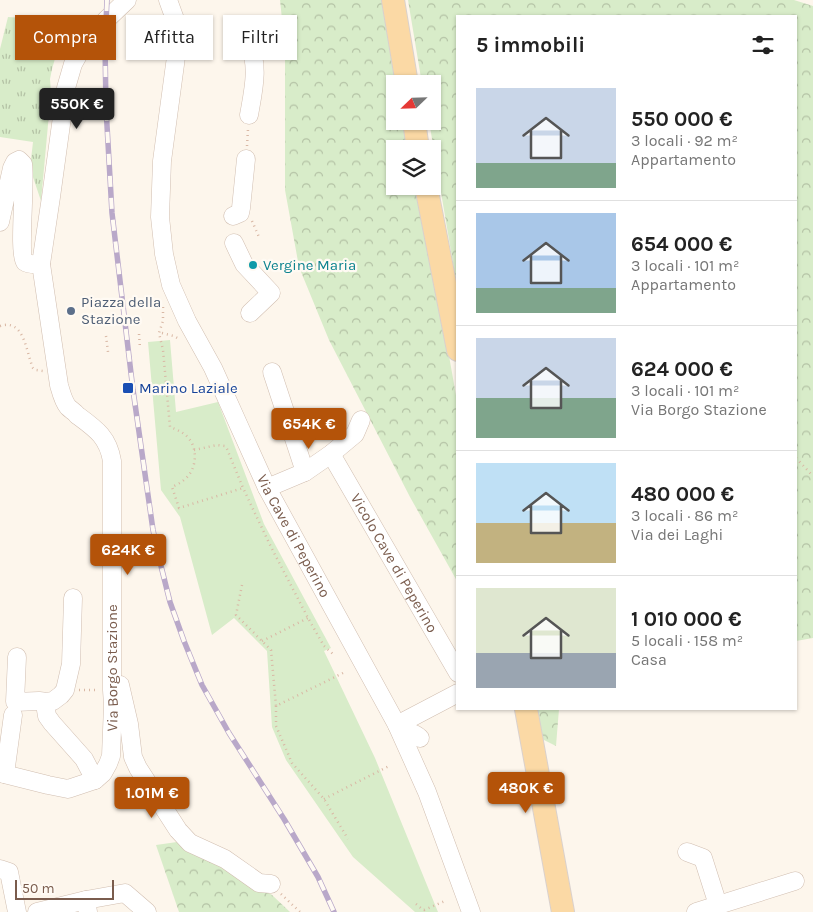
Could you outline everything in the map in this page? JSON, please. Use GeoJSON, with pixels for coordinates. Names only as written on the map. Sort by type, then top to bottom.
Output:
{"type":"FeatureCollection","features":[{"type":"Feature","properties":{"kind":"main road"},"geometry":{"type":"LineString","coordinates":[[393,0],[406,75]]}},
{"type":"Feature","properties":{"kind":"main road"},"geometry":{"type":"LineString","coordinates":[[428,195],[456,340]]}},
{"type":"Feature","properties":{"kind":"main road"},"geometry":{"type":"LineString","coordinates":[[526,710],[563,912]]}},
{"type":"Feature","properties":{"kind":"street"},"geometry":{"type":"LineString","coordinates":[[0,222],[12,168],[15,162],[19,160],[23,164],[24,174],[22,256],[25,262],[41,264],[64,98],[71,70],[82,48],[106,20],[127,0]]}},
{"type":"Feature","properties":{"kind":"street","name":"Via Cave di Peperino"},"geometry":{"type":"LineString","coordinates":[[168,0],[177,27],[178,42],[161,174],[160,228],[166,265],[177,300],[213,368],[267,488],[399,729],[427,792],[472,912]]}},
{"type":"Feature","properties":{"kind":"street"},"geometry":{"type":"LineString","coordinates":[[249,115],[254,84],[254,60]]}},
{"type":"Feature","properties":{"kind":"street"},"geometry":{"type":"LineString","coordinates":[[233,216],[240,213],[246,160]]}},
{"type":"Feature","properties":{"kind":"street"},"geometry":{"type":"LineString","coordinates":[[234,243],[244,264],[271,293],[250,313]]}},
{"type":"Feature","properties":{"kind":"street","name":"Via Borgo Stazione"},"geometry":{"type":"LineString","coordinates":[[41,264],[59,385],[63,398],[68,407],[105,440],[110,450],[112,461],[113,705],[111,756],[103,772],[95,780]]}},
{"type":"Feature","properties":{"kind":"street"},"geometry":{"type":"LineString","coordinates":[[272,372],[305,472]]}},
{"type":"Feature","properties":{"kind":"street"},"geometry":{"type":"LineString","coordinates":[[267,488],[305,472],[331,454],[355,434],[361,420]]}},
{"type":"Feature","properties":{"kind":"street","name":"Vicolo Cave di Peperino"},"geometry":{"type":"LineString","coordinates":[[331,454],[456,670]]}},
{"type":"Feature","properties":{"kind":"street"},"geometry":{"type":"LineString","coordinates":[[14,709],[39,701],[47,702],[71,690],[73,598]]}},
{"type":"Feature","properties":{"kind":"street"},"geometry":{"type":"LineString","coordinates":[[17,657],[14,709],[3,773],[48,785],[68,788],[95,780],[84,759],[47,716],[47,702]]}},
{"type":"Feature","properties":{"kind":"street"},"geometry":{"type":"LineString","coordinates":[[112,672],[120,681],[129,724],[133,757],[138,768],[178,830],[190,843],[225,859],[260,883],[271,884]]}},
{"type":"Feature","properties":{"kind":"street"},"geometry":{"type":"LineString","coordinates":[[399,729],[456,694]]}},
{"type":"Feature","properties":{"kind":"street"},"geometry":{"type":"LineString","coordinates":[[399,729],[415,733],[420,738]]}},
{"type":"Feature","properties":{"kind":"street"},"geometry":{"type":"LineString","coordinates":[[687,852],[703,858],[718,905]]}},
{"type":"Feature","properties":{"kind":"street"},"geometry":{"type":"LineString","coordinates":[[0,870],[9,872],[17,912]]}},
{"type":"Feature","properties":{"kind":"street"},"geometry":{"type":"LineString","coordinates":[[696,912],[795,881]]}},
{"type":"Feature","properties":{"kind":"street"},"geometry":{"type":"LineString","coordinates":[[37,912],[87,906],[125,893],[148,912]]}},
{"type":"Feature","properties":{"kind":"path"},"geometry":{"type":"LineString","coordinates":[[246,160],[249,115]]}},
{"type":"Feature","properties":{"kind":"path"},"geometry":{"type":"LineString","coordinates":[[0,326],[9,325],[20,332],[33,368],[41,371],[48,370]]}},
{"type":"Feature","properties":{"kind":"path"},"geometry":{"type":"LineString","coordinates":[[182,342],[174,336],[160,333],[170,427],[185,434],[190,439],[194,450],[194,466],[190,474],[186,479],[172,487],[179,508],[243,488]]}},
{"type":"Feature","properties":{"kind":"path"},"geometry":{"type":"LineString","coordinates":[[139,334],[140,348]]}},
{"type":"Feature","properties":{"kind":"path"},"geometry":{"type":"LineString","coordinates":[[106,336],[108,352]]}},
{"type":"Feature","properties":{"kind":"path"},"geometry":{"type":"LineString","coordinates":[[194,450],[217,445],[225,446],[269,548],[324,646],[333,654]]}},
{"type":"Feature","properties":{"kind":"path"},"geometry":{"type":"LineString","coordinates":[[797,459],[813,476]]}},
{"type":"Feature","properties":{"kind":"path"},"geometry":{"type":"LineString","coordinates":[[242,585],[236,615],[271,650],[276,726],[292,763],[324,799],[348,839]]}},
{"type":"Feature","properties":{"kind":"path"},"geometry":{"type":"LineString","coordinates":[[262,641],[308,618]]}},
{"type":"Feature","properties":{"kind":"path"},"geometry":{"type":"LineString","coordinates":[[276,706],[343,672]]}},
{"type":"Feature","properties":{"kind":"path"},"geometry":{"type":"LineString","coordinates":[[71,690],[102,690]]}},
{"type":"Feature","properties":{"kind":"path"},"geometry":{"type":"LineString","coordinates":[[324,799],[389,766]]}},
{"type":"Feature","properties":{"kind":"path"},"geometry":{"type":"LineString","coordinates":[[271,884],[300,912]]}},
{"type":"Feature","properties":{"kind":"path"},"geometry":{"type":"LineString","coordinates":[[416,904],[424,910],[445,901]]}},
{"type":"Feature","properties":{"kind":"green space"},"geometry":{"type":"Polygon","coordinates":[[[280,0],[385,0],[398,75],[386,75],[386,130],[409,130],[410,140],[386,140],[386,195],[421,195],[456,395],[456,579],[410,497],[329,340],[299,267],[285,190],[285,60],[297,60],[297,15],[282,15],[280,0]]]}},
{"type":"Feature","properties":{"kind":"green space"},"geometry":{"type":"Polygon","coordinates":[[[408,0],[794,0],[813,6],[813,638],[797,641],[797,15],[456,15],[456,281],[441,192],[441,140],[432,140],[431,130],[441,130],[441,75],[420,75],[408,0]]]}},
{"type":"Feature","properties":{"kind":"green space"},"geometry":{"type":"Polygon","coordinates":[[[8,17],[15,17],[15,60],[55,60],[50,79],[51,92],[41,201],[30,168],[33,142],[0,137],[0,49],[8,17]]]}},
{"type":"Feature","properties":{"kind":"green space"},"geometry":{"type":"Polygon","coordinates":[[[170,340],[176,412],[218,402],[264,524],[331,648],[324,651],[375,758],[438,912],[415,912],[353,857],[286,760],[272,727],[267,651],[234,618],[212,635],[180,517],[161,490],[148,342],[170,340]]]}},
{"type":"Feature","properties":{"kind":"green space"},"geometry":{"type":"Polygon","coordinates":[[[533,710],[559,710],[556,746],[540,738],[533,710]]]}},
{"type":"Feature","properties":{"kind":"green space"},"geometry":{"type":"Polygon","coordinates":[[[177,842],[272,895],[290,912],[179,912],[156,845],[177,842]]]}},
{"type":"Feature","properties":{"kind":"railway"},"geometry":{"type":"LineString","coordinates":[[107,0],[105,45],[106,108],[112,213],[133,390],[153,530],[161,566],[170,602],[202,685],[229,733],[284,819],[318,877],[334,912]]}},
{"type":"Feature","properties":{"kind":"place","name":"Vergine Maria"},"geometry":{"type":"Point","coordinates":[253,265]}},
{"type":"Feature","properties":{"kind":"place","name":"Piazza della Stazione"},"geometry":{"type":"Point","coordinates":[71,311]}},
{"type":"Feature","properties":{"kind":"place","name":"Marino Laziale"},"geometry":{"type":"Point","coordinates":[128,388]}}]}
